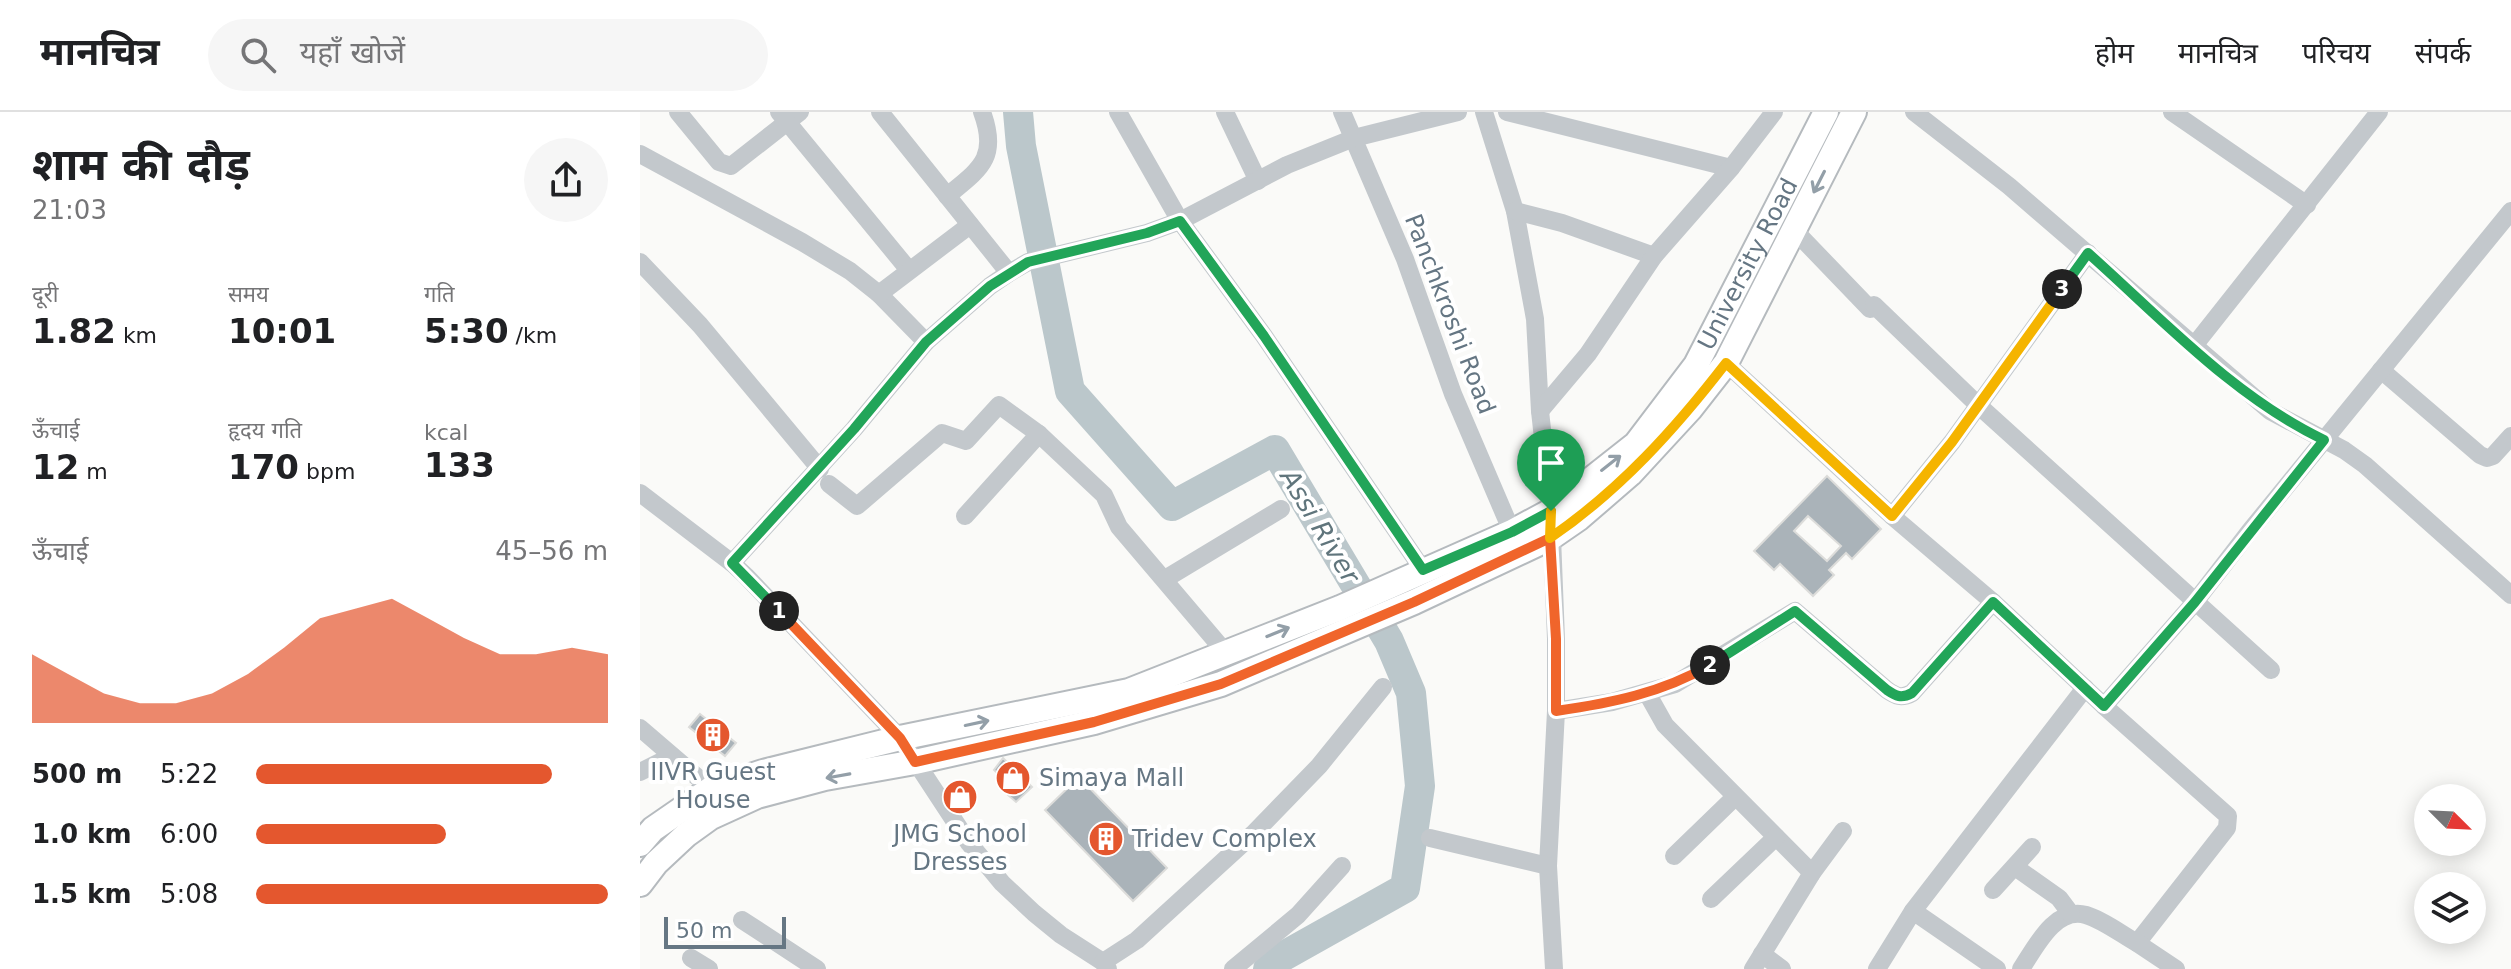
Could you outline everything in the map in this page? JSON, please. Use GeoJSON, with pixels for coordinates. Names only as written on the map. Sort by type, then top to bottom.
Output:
{"type":"FeatureCollection","features":[{"type":"Feature","properties":{"kind":"main road","name":"University Road"},"geometry":{"type":"LineString","coordinates":[[644,832],[711,789],[763,772],[900,738],[1129,691],[1340,608],[1512,532],[1551,511],[1636,444],[1696,365],[1826,112]]}},
{"type":"Feature","properties":{"kind":"main road"},"geometry":{"type":"LineString","coordinates":[[640,884],[656,863],[686,835],[711,817],[757,796],[825,778],[915,762],[1155,706],[1221,684],[1414,602],[1550,538],[1579,518],[1630,474],[1690,409],[1726,363],[1854,112]]}},
{"type":"Feature","properties":{"kind":"street"},"geometry":{"type":"LineString","coordinates":[[678,112],[725,166],[731,166],[789,115],[908,269]]}},
{"type":"Feature","properties":{"kind":"street"},"geometry":{"type":"LineString","coordinates":[[880,112],[1009,273]]}},
{"type":"Feature","properties":{"kind":"street"},"geometry":{"type":"LineString","coordinates":[[947,196],[980,169],[985,160],[987,126],[982,112]]}},
{"type":"Feature","properties":{"kind":"street"},"geometry":{"type":"LineString","coordinates":[[1118,112],[1180,221],[1264,336],[1423,570]]}},
{"type":"Feature","properties":{"kind":"street"},"geometry":{"type":"LineString","coordinates":[[1225,112],[1258,181]]}},
{"type":"Feature","properties":{"kind":"street","name":"Panchkroshi Road"},"geometry":{"type":"LineString","coordinates":[[1342,112],[1405,259],[1453,394],[1512,532]]}},
{"type":"Feature","properties":{"kind":"street"},"geometry":{"type":"LineString","coordinates":[[732,563],[824,476],[926,342],[1009,273],[1028,262],[1147,233],[1180,221],[1258,181],[1354,138],[1458,112]]}},
{"type":"Feature","properties":{"kind":"street"},"geometry":{"type":"LineString","coordinates":[[1484,112],[1515,211],[1535,319],[1540,411],[1551,511],[1556,711],[1548,866],[1554,969]]}},
{"type":"Feature","properties":{"kind":"street"},"geometry":{"type":"LineString","coordinates":[[1507,112],[1731,168]]}},
{"type":"Feature","properties":{"kind":"street"},"geometry":{"type":"LineString","coordinates":[[1540,411],[1588,354],[1654,256],[1731,168],[1774,112]]}},
{"type":"Feature","properties":{"kind":"street"},"geometry":{"type":"LineString","coordinates":[[1914,112],[2009,186],[2270,411],[2365,465],[2511,595]]}},
{"type":"Feature","properties":{"kind":"street"},"geometry":{"type":"LineString","coordinates":[[2193,347],[2379,112]]}},
{"type":"Feature","properties":{"kind":"street"},"geometry":{"type":"LineString","coordinates":[[2180,114],[2307,205]]}},
{"type":"Feature","properties":{"kind":"street"},"geometry":{"type":"LineString","coordinates":[[640,154],[850,271],[879,294],[926,342]]}},
{"type":"Feature","properties":{"kind":"street"},"geometry":{"type":"LineString","coordinates":[[1515,211],[1562,223],[1654,256]]}},
{"type":"Feature","properties":{"kind":"street"},"geometry":{"type":"LineString","coordinates":[[2104,706],[2195,602],[2511,211]]}},
{"type":"Feature","properties":{"kind":"street"},"geometry":{"type":"LineString","coordinates":[[879,294],[970,225]]}},
{"type":"Feature","properties":{"kind":"street"},"geometry":{"type":"LineString","coordinates":[[1794,230],[1978,405],[2271,670]]}},
{"type":"Feature","properties":{"kind":"street"},"geometry":{"type":"LineString","coordinates":[[1892,516],[1978,405],[2088,253]]}},
{"type":"Feature","properties":{"kind":"street"},"geometry":{"type":"LineString","coordinates":[[640,262],[700,325],[824,476],[857,506],[942,433],[966,441],[999,405],[1039,434],[1104,495],[1119,527],[1226,653]]}},
{"type":"Feature","properties":{"kind":"street"},"geometry":{"type":"LineString","coordinates":[[1726,363],[1892,516],[1993,602],[2104,706],[2222,809],[2229,822],[2227,828],[2137,943]]}},
{"type":"Feature","properties":{"kind":"street"},"geometry":{"type":"LineString","coordinates":[[2381,370],[2480,455],[2487,458],[2493,456],[2511,436]]}},
{"type":"Feature","properties":{"kind":"street"},"geometry":{"type":"LineString","coordinates":[[965,516],[1039,434]]}},
{"type":"Feature","properties":{"kind":"street"},"geometry":{"type":"LineString","coordinates":[[640,493],[732,563],[900,738],[969,843],[1002,883],[1061,935],[1105,965],[1137,940],[1262,826],[1319,766],[1383,687]]}},
{"type":"Feature","properties":{"kind":"street"},"geometry":{"type":"LineString","coordinates":[[1165,579],[1281,509]]}},
{"type":"Feature","properties":{"kind":"street"},"geometry":{"type":"LineString","coordinates":[[1556,711],[1612,702],[1675,684],[1795,611],[1887,690],[1904,697],[1912,693],[1993,602]]}},
{"type":"Feature","properties":{"kind":"street"},"geometry":{"type":"LineString","coordinates":[[1877,969],[1913,911],[2085,688]]}},
{"type":"Feature","properties":{"kind":"street"},"geometry":{"type":"LineString","coordinates":[[1647,693],[1665,725],[1812,873]]}},
{"type":"Feature","properties":{"kind":"street"},"geometry":{"type":"LineString","coordinates":[[640,728],[711,789]]}},
{"type":"Feature","properties":{"kind":"street"},"geometry":{"type":"LineString","coordinates":[[640,772],[672,756]]}},
{"type":"Feature","properties":{"kind":"street"},"geometry":{"type":"LineString","coordinates":[[1674,856],[1735,797]]}},
{"type":"Feature","properties":{"kind":"street"},"geometry":{"type":"LineString","coordinates":[[1782,969],[1758,962],[1812,873],[1843,831]]}},
{"type":"Feature","properties":{"kind":"street"},"geometry":{"type":"LineString","coordinates":[[1711,899],[1776,837]]}},
{"type":"Feature","properties":{"kind":"street"},"geometry":{"type":"LineString","coordinates":[[1430,838],[1548,866]]}},
{"type":"Feature","properties":{"kind":"street"},"geometry":{"type":"LineString","coordinates":[[1993,890],[2032,847]]}},
{"type":"Feature","properties":{"kind":"street"},"geometry":{"type":"LineString","coordinates":[[1233,969],[1298,915],[1342,866]]}},
{"type":"Feature","properties":{"kind":"street"},"geometry":{"type":"LineString","coordinates":[[2015,867],[2059,898],[2071,914]]}},
{"type":"Feature","properties":{"kind":"street"},"geometry":{"type":"LineString","coordinates":[[1913,911],[1997,969]]}},
{"type":"Feature","properties":{"kind":"street"},"geometry":{"type":"LineString","coordinates":[[2021,969],[2044,933],[2071,914],[2086,915],[2176,969]]}},
{"type":"Feature","properties":{"kind":"street"},"geometry":{"type":"LineString","coordinates":[[742,920],[812,968]]}},
{"type":"Feature","properties":{"kind":"street"},"geometry":{"type":"LineString","coordinates":[[691,958],[709,969]]}},
{"type":"Feature","properties":{"kind":"building"},"geometry":{"type":"Polygon","coordinates":[[[1827,476],[1881,529],[1852,559],[1846,553],[1829,570],[1834,575],[1813,596],[1780,564],[1774,570],[1754,551],[1827,476]],[[1808,516],[1794,531],[1827,561],[1841,546],[1808,516]]]}},
{"type":"Feature","properties":{"kind":"building","name":"IIVR Guest House"},"geometry":{"type":"Polygon","coordinates":[[[700,714],[736,743],[725,756],[689,727],[700,714]]]}},
{"type":"Feature","properties":{"kind":"building","name":"Simaya Mall"},"geometry":{"type":"Polygon","coordinates":[[[1003,758],[1032,787],[1016,802],[1008,795],[1013,789],[994,770],[1003,758]]]}},
{"type":"Feature","properties":{"kind":"building","name":"Tridev Complex"},"geometry":{"type":"Polygon","coordinates":[[[1079,777],[1167,868],[1133,901],[1045,810],[1079,777]]]}},
{"type":"Feature","properties":{"kind":"waterway","name":"Assi River"},"geometry":{"type":"LineString","coordinates":[[1018,112],[1021,146],[1070,391],[1172,506],[1275,450],[1389,641],[1411,693],[1420,786],[1405,888],[1273,962],[1268,969]]}},
{"type":"Feature","properties":{"kind":"place","name":"IIVR Guest House"},"geometry":{"type":"Point","coordinates":[713,735]}},
{"type":"Feature","properties":{"kind":"place","name":"Simaya Mall"},"geometry":{"type":"Point","coordinates":[1013,778]}},
{"type":"Feature","properties":{"kind":"place","name":"JMG School Dresses"},"geometry":{"type":"Point","coordinates":[960,797]}},
{"type":"Feature","properties":{"kind":"place","name":"Tridev Complex"},"geometry":{"type":"Point","coordinates":[1106,839]}},
{"type":"Feature","properties":{"kind":"route"},"geometry":{"type":"LineString","coordinates":[[1551,511],[1512,532],[1423,570],[1264,336],[1180,221],[1147,233],[1028,262],[990,286],[926,342],[820,469],[732,563],[900,738],[915,762],[1094,722],[1221,684],[1414,602],[1550,538],[1556,639],[1556,711],[1612,702],[1675,684],[1795,611],[1887,690],[1904,697],[1912,693],[1993,602],[2104,706],[2195,602],[2324,440],[2270,411],[2088,253],[1952,442],[1892,516],[1726,363],[1690,409],[1630,474],[1579,518],[1550,538],[1551,511]]}}]}
